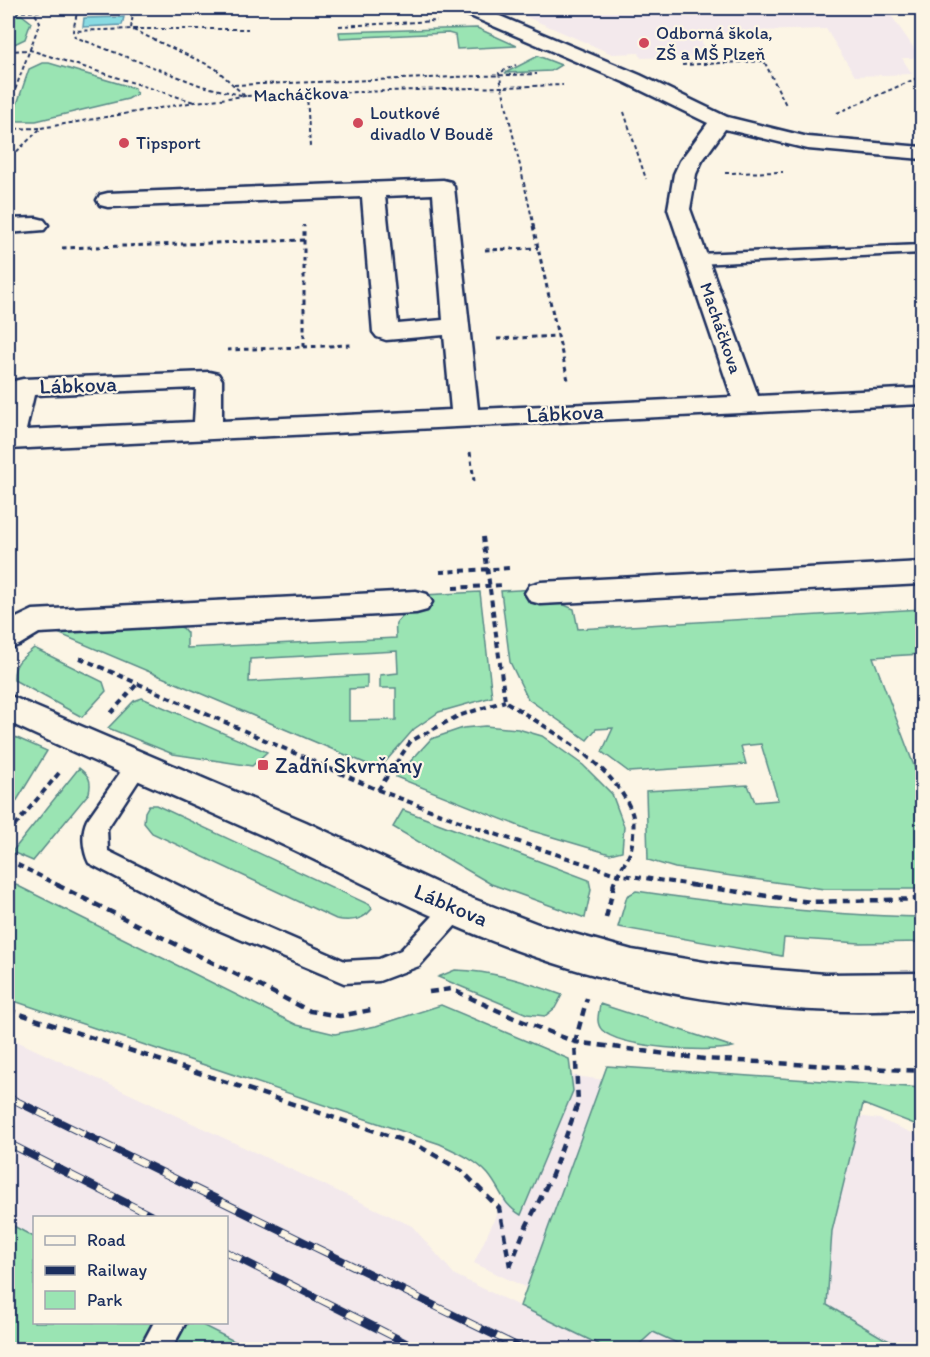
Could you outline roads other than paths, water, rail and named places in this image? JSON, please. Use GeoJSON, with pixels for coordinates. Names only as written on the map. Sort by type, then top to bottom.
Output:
{"type":"FeatureCollection","features":[{"type":"Feature","properties":{"kind":"street"},"geometry":{"type":"LineString","coordinates":[[467,8],[633,79],[720,121],[828,146],[922,153]]}},
{"type":"Feature","properties":{"kind":"street","name":"Macháčkova"},"geometry":{"type":"LineString","coordinates":[[720,121],[691,161],[685,174],[679,209],[748,404]]}},
{"type":"Feature","properties":{"kind":"street"},"geometry":{"type":"LineString","coordinates":[[108,200],[443,187],[465,418]]}},
{"type":"Feature","properties":{"kind":"street"},"geometry":{"type":"LineString","coordinates":[[373,190],[386,332],[457,334]]}},
{"type":"Feature","properties":{"kind":"street"},"geometry":{"type":"LineString","coordinates":[[8,226],[36,225]]}},
{"type":"Feature","properties":{"kind":"street","name":"Lábkova"},"geometry":{"type":"LineString","coordinates":[[208,430],[209,380],[23,387],[9,440],[922,396]]}},
{"type":"Feature","properties":{"kind":"street"},"geometry":{"type":"LineString","coordinates":[[541,593],[922,573]]}},
{"type":"Feature","properties":{"kind":"street"},"geometry":{"type":"LineString","coordinates":[[12,634],[33,622],[416,602]]}},
{"type":"Feature","properties":{"kind":"street","name":"Lábkova"},"geometry":{"type":"LineString","coordinates":[[8,708],[293,833],[456,908],[537,941],[597,959],[693,980],[802,993],[922,991]]}},
{"type":"Feature","properties":{"kind":"lane"},"geometry":{"type":"LineString","coordinates":[[697,259],[922,249]]}},
{"type":"Feature","properties":{"kind":"lane"},"geometry":{"type":"LineString","coordinates":[[137,766],[95,827],[97,856],[139,879],[289,950],[344,972],[379,970],[410,958],[456,908]]}},
{"type":"Feature","properties":{"kind":"lane"},"geometry":{"type":"LineString","coordinates":[[154,1350],[170,1324]]}},
{"type":"Feature","properties":{"kind":"water"},"geometry":{"type":"Polygon","coordinates":[[[124,17],[122,25],[83,27],[84,18],[124,17]]]}},
{"type":"Feature","properties":{"kind":"railway"},"geometry":{"type":"LineString","coordinates":[[8,1097],[525,1350]]}},
{"type":"Feature","properties":{"kind":"railway"},"geometry":{"type":"LineString","coordinates":[[8,1143],[152,1216]]}},
{"type":"Feature","properties":{"kind":"railway"},"geometry":{"type":"LineString","coordinates":[[228,1253],[420,1350]]}},
{"type":"Feature","properties":{"kind":"place","name":"Odborná škola, ZŠ a MŠ Plzeň"},"geometry":{"type":"Point","coordinates":[644,43]}},
{"type":"Feature","properties":{"kind":"place","name":"Loutkové divadlo V Boudě"},"geometry":{"type":"Point","coordinates":[358,123]}},
{"type":"Feature","properties":{"kind":"place","name":"Tipsport"},"geometry":{"type":"Point","coordinates":[124,143]}},
{"type":"Feature","properties":{"kind":"place","name":"Zadní Skvrňany"},"geometry":{"type":"Point","coordinates":[263,765]}}]}
